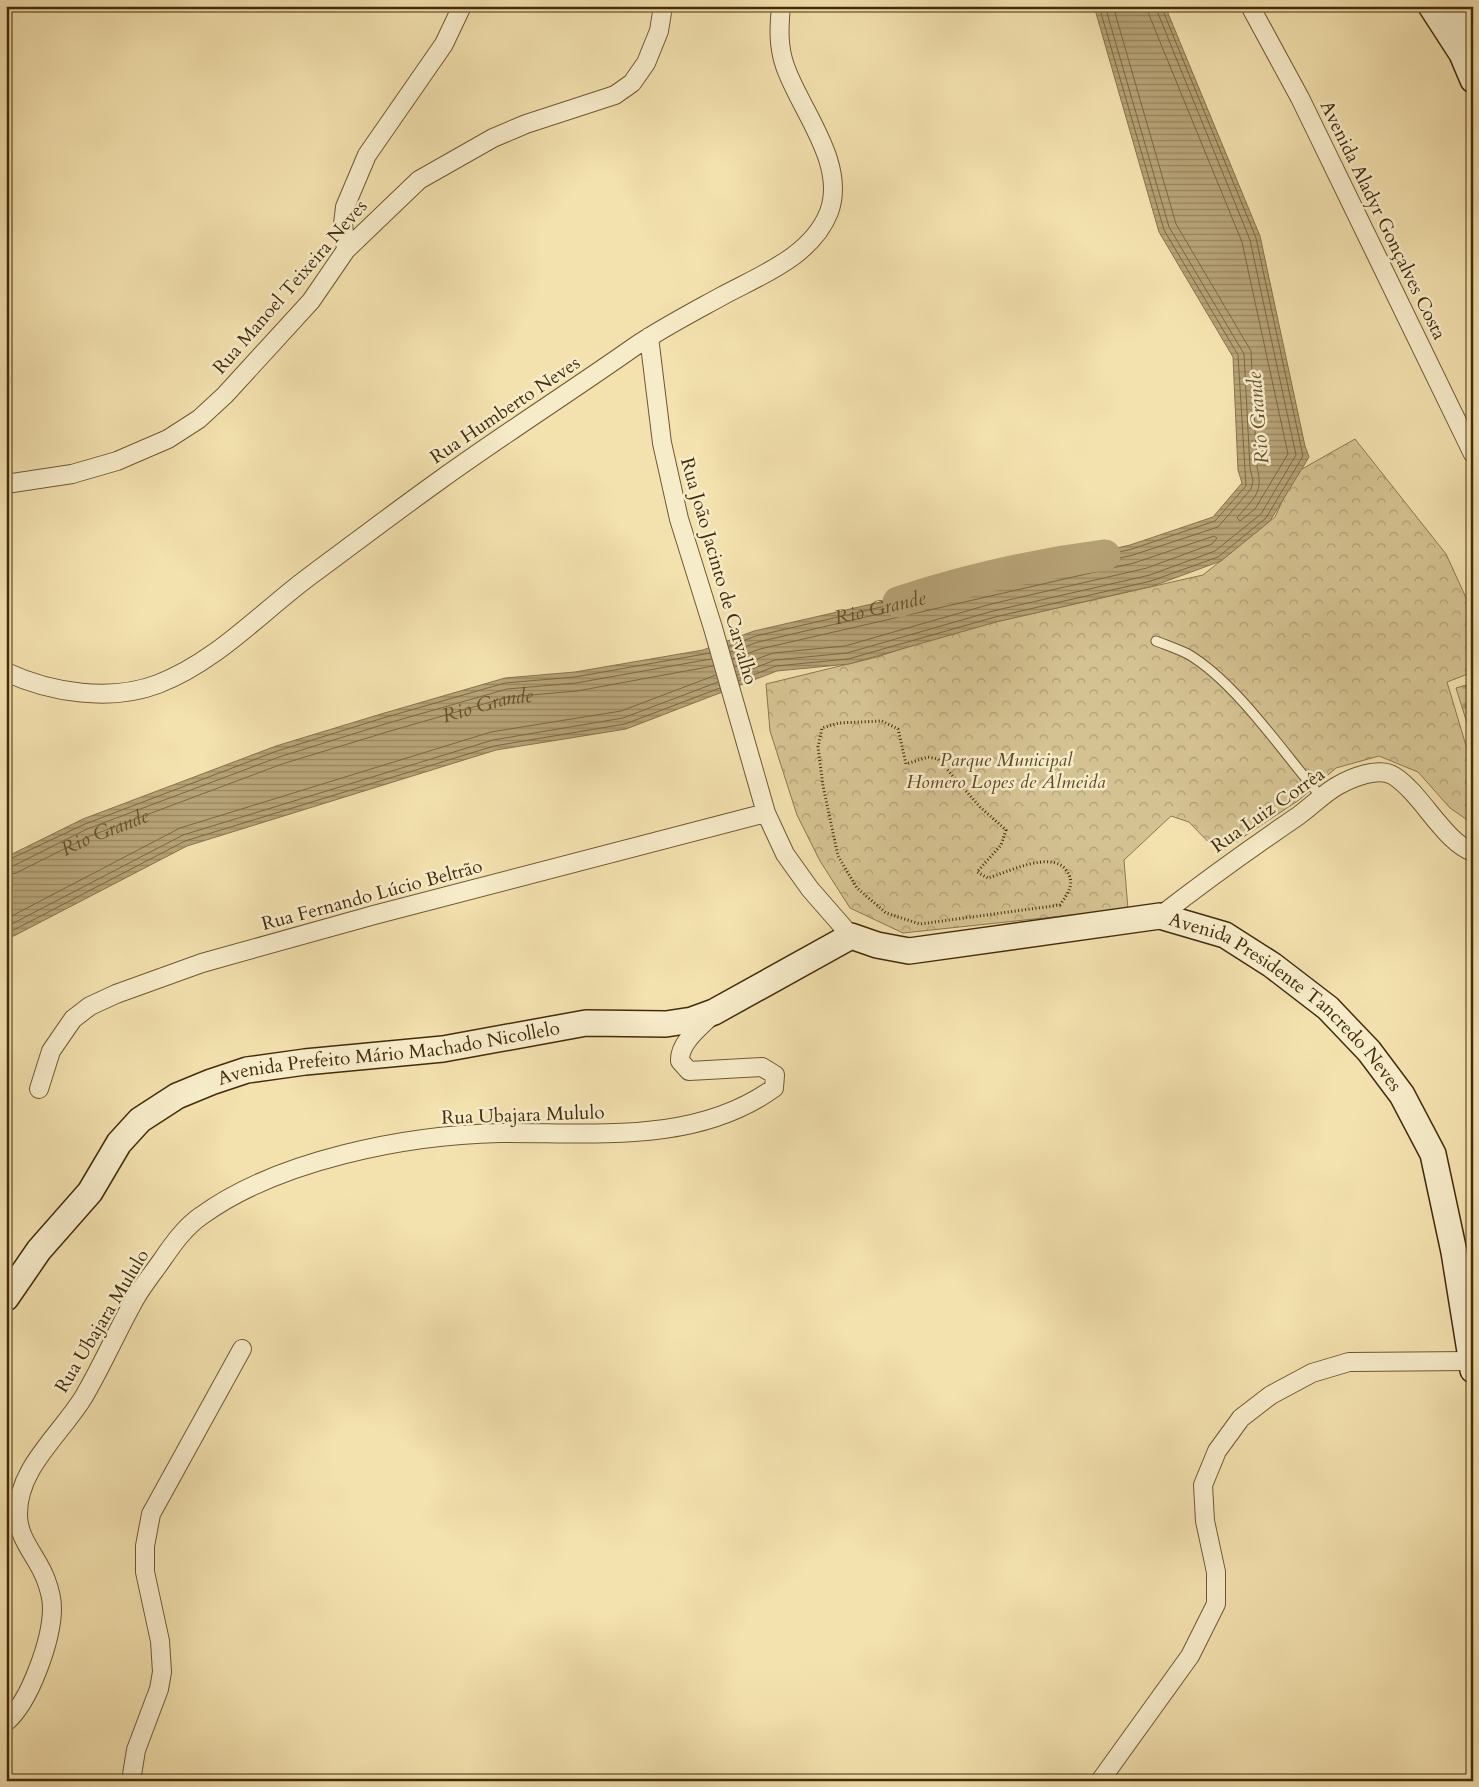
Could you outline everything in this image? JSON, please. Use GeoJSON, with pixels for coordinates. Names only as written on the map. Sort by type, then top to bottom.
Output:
{"type":"FeatureCollection","features":[{"type":"Feature","properties":{"kind":"street"},"geometry":{"type":"LineString","coordinates":[[346,250],[343,224],[345,207],[367,155],[444,44],[462,6]]}},
{"type":"Feature","properties":{"kind":"street","name":"Rua Manoel Teixeira Neves"},"geometry":{"type":"LineString","coordinates":[[6,484],[72,474],[117,461],[168,439],[199,419],[225,394],[311,301],[346,250],[419,180],[456,158],[526,124],[615,95],[626,87],[646,63],[659,31],[663,6]]}},
{"type":"Feature","properties":{"kind":"street","name":"Rua Humberto Neves"},"geometry":{"type":"LineString","coordinates":[[6,672],[31,684],[71,691],[122,694],[155,686],[184,673],[223,647],[282,596],[442,478],[648,337],[784,263],[818,232],[829,211],[833,190],[832,169],[785,66],[779,36],[781,6]]}},
{"type":"Feature","properties":{"kind":"street","name":"Avenida Aladyr Gonçalves Costa"},"geometry":{"type":"LineString","coordinates":[[1250,6],[1300,98],[1473,454]]}},
{"type":"Feature","properties":{"kind":"street"},"geometry":{"type":"LineString","coordinates":[[1431,6],[1462,54],[1473,80]]}},
{"type":"Feature","properties":{"kind":"street"},"geometry":{"type":"LineString","coordinates":[[1458,6],[1473,28]]}},
{"type":"Feature","properties":{"kind":"street","name":"Rua João Jacinto de Carvalho"},"geometry":{"type":"LineString","coordinates":[[648,337],[662,443],[679,519],[713,628],[766,813]]}},
{"type":"Feature","properties":{"kind":"street","name":"Rua Luiz Corrêa"},"geometry":{"type":"LineString","coordinates":[[1160,916],[1232,860],[1322,798],[1336,786],[1376,772],[1393,775],[1412,791],[1451,837],[1465,849],[1473,852]]}},
{"type":"Feature","properties":{"kind":"street"},"geometry":{"type":"LineString","coordinates":[[766,813],[785,854],[850,936]]}},
{"type":"Feature","properties":{"kind":"street","name":"Rua Fernando Lúcio Beltrão"},"geometry":{"type":"LineString","coordinates":[[39,1089],[51,1050],[73,1019],[90,1006],[116,994],[202,963],[374,915],[766,813]]}},
{"type":"Feature","properties":{"kind":"street","name":"Avenida Presidente Tancredo Neves"},"geometry":{"type":"LineString","coordinates":[[850,936],[877,945],[909,951],[1160,916],[1225,935],[1272,965],[1328,1008],[1368,1052],[1402,1095],[1433,1154],[1454,1252],[1472,1366]]}},
{"type":"Feature","properties":{"kind":"street","name":"Avenida Prefeito Mário Machado Nicollelo"},"geometry":{"type":"LineString","coordinates":[[6,1298],[39,1250],[90,1192],[119,1143],[140,1120],[177,1096],[247,1070],[305,1062],[442,1049],[586,1023],[666,1024],[692,1020],[714,1012],[850,936]]}},
{"type":"Feature","properties":{"kind":"street","name":"Rua Ubajara Mululo"},"geometry":{"type":"LineString","coordinates":[[6,1722],[27,1695],[50,1626],[52,1606],[45,1578],[22,1537],[18,1516],[21,1497],[31,1469],[82,1399],[136,1296],[178,1238],[200,1216],[240,1193],[280,1174],[342,1155],[421,1140],[496,1133],[631,1134],[706,1120],[741,1109],[774,1088],[775,1075],[771,1071],[762,1067],[690,1071],[680,1061],[680,1054],[685,1043],[714,1012]]}},
{"type":"Feature","properties":{"kind":"street"},"geometry":{"type":"LineString","coordinates":[[131,1781],[136,1750],[159,1689],[162,1672],[160,1641],[145,1572],[145,1546],[151,1514],[242,1349]]}},
{"type":"Feature","properties":{"kind":"street"},"geometry":{"type":"LineString","coordinates":[[1100,1781],[1190,1656],[1216,1604],[1216,1572],[1205,1521],[1203,1485],[1217,1451],[1241,1418],[1271,1395],[1312,1373],[1349,1362],[1472,1366]]}},
{"type":"Feature","properties":{"kind":"lane"},"geometry":{"type":"LineString","coordinates":[[1156,641],[1188,654],[1214,674],[1239,699],[1322,798]]}},
{"type":"Feature","properties":{"kind":"path"},"geometry":{"type":"LineString","coordinates":[[882,721],[898,729],[906,764],[928,757],[938,759],[980,807],[1006,830],[1001,845],[977,872],[988,878],[1038,862],[1051,861],[1064,866],[1070,875],[1072,886],[1060,905],[920,924],[886,913],[857,888],[838,856],[822,786],[818,747],[822,728],[839,723],[882,721]]}},
{"type":"Feature","properties":{"kind":"green space","name":"Parque Municipal Homero Lopes de Almeida"},"geometry":{"type":"Polygon","coordinates":[[[1355,439],[1446,554],[1473,613],[1473,672],[1447,682],[1473,769],[1473,824],[1450,808],[1418,772],[1379,756],[1336,768],[1299,800],[1219,853],[1189,822],[1171,816],[1124,860],[1128,909],[903,933],[850,908],[820,861],[797,815],[770,731],[766,684],[877,657],[955,631],[1203,575],[1275,517],[1295,473],[1355,439]]]}},
{"type":"Feature","properties":{"kind":"green space"},"geometry":{"type":"Polygon","coordinates":[[[1473,683],[1473,742],[1456,688],[1473,683]]]}},
{"type":"Feature","properties":{"kind":"water"},"geometry":{"type":"Polygon","coordinates":[[[1094,6],[1165,6],[1260,236],[1305,446],[1309,457],[1270,521],[1221,561],[1153,586],[996,622],[849,664],[777,671],[626,729],[496,750],[187,846],[6,940],[6,857],[83,819],[276,746],[505,678],[575,672],[703,650],[754,631],[1130,545],[1213,517],[1242,483],[1238,470],[1233,357],[1159,232],[1094,6]]]}},
{"type":"Feature","properties":{"kind":"waterway","name":"Rio Grande"},"geometry":{"type":"LineString","coordinates":[[898,602],[1000,574],[1052,563],[1105,555]]}}]}
